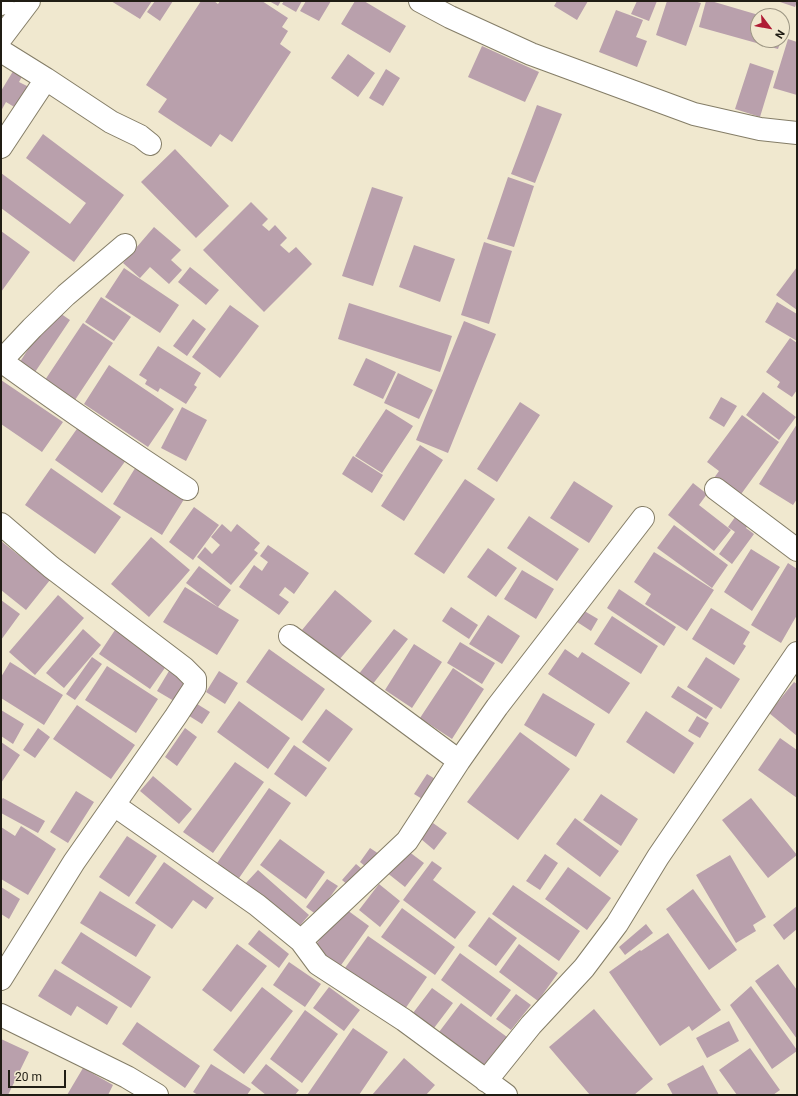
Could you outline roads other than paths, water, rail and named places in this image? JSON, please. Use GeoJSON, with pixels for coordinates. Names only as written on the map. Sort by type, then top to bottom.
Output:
{"type":"FeatureCollection","features":[{"type":"Feature","properties":{"kind":"street"},"geometry":{"type":"LineString","coordinates":[[1,38],[29,1]]}},
{"type":"Feature","properties":{"kind":"street"},"geometry":{"type":"LineString","coordinates":[[420,1],[531,54],[694,114],[760,130],[797,133]]}},
{"type":"Feature","properties":{"kind":"street"},"geometry":{"type":"LineString","coordinates":[[1,52],[46,79],[111,122],[140,136],[150,144]]}},
{"type":"Feature","properties":{"kind":"street"},"geometry":{"type":"LineString","coordinates":[[1,147],[46,79]]}},
{"type":"Feature","properties":{"kind":"street"},"geometry":{"type":"LineString","coordinates":[[125,245],[66,295],[1,361],[88,423],[187,489]]}},
{"type":"Feature","properties":{"kind":"street"},"geometry":{"type":"LineString","coordinates":[[716,489],[797,550]]}},
{"type":"Feature","properties":{"kind":"street"},"geometry":{"type":"LineString","coordinates":[[301,941],[407,841],[459,761],[498,707],[642,518]]}},
{"type":"Feature","properties":{"kind":"street"},"geometry":{"type":"LineString","coordinates":[[1,524],[51,567],[184,668],[195,679],[195,687],[74,862],[1,979]]}},
{"type":"Feature","properties":{"kind":"street"},"geometry":{"type":"LineString","coordinates":[[290,636],[459,761]]}},
{"type":"Feature","properties":{"kind":"street"},"geometry":{"type":"LineString","coordinates":[[486,1081],[531,1025],[584,968],[617,924],[672,838],[797,653]]}},
{"type":"Feature","properties":{"kind":"street"},"geometry":{"type":"LineString","coordinates":[[114,805],[258,904],[301,941],[318,964],[404,1020],[506,1095]]}},
{"type":"Feature","properties":{"kind":"street"},"geometry":{"type":"LineString","coordinates":[[1,1015],[127,1077],[157,1095]]}}]}
